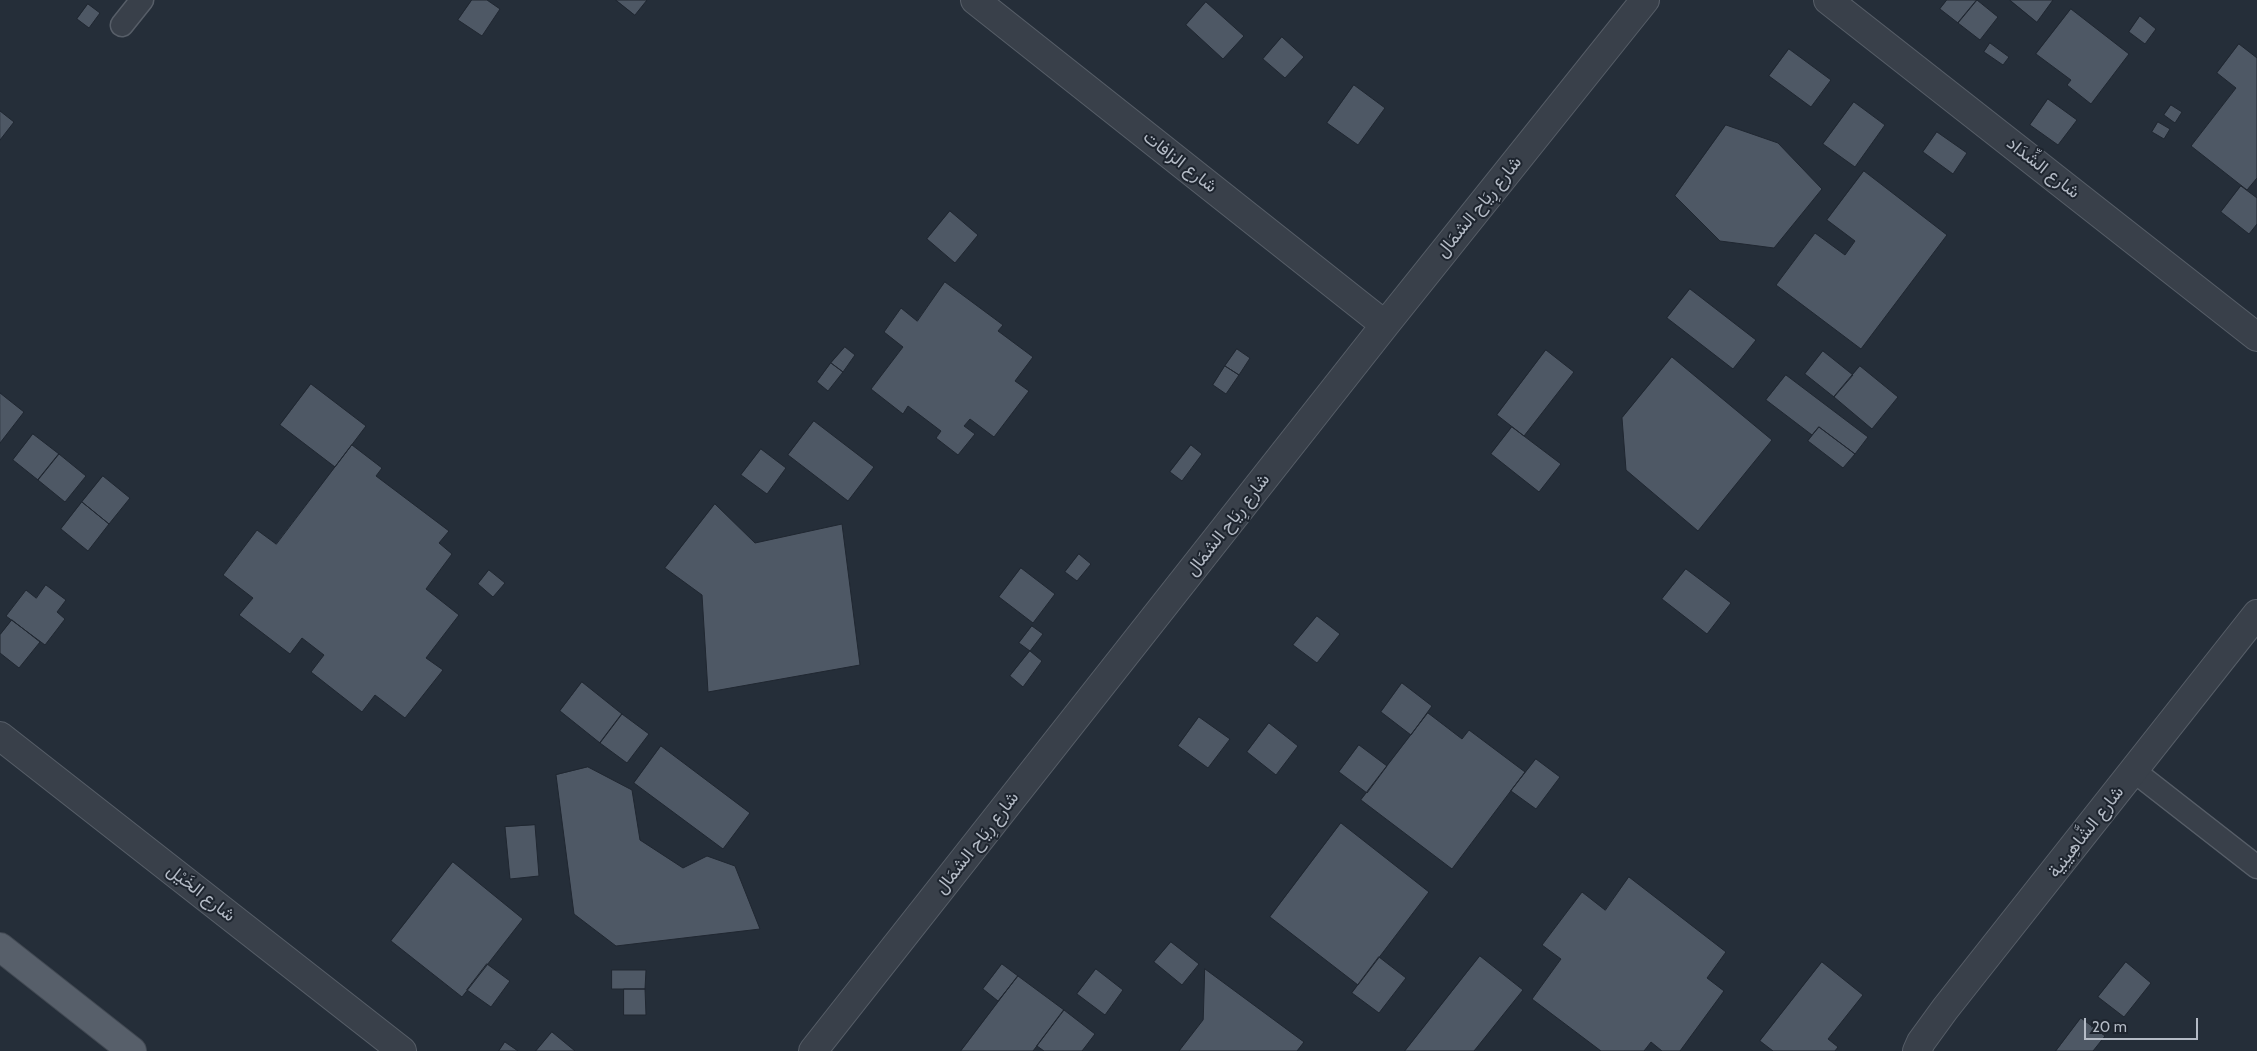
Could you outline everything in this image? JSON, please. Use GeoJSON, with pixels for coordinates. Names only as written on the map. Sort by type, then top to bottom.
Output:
{"type":"FeatureCollection","features":[{"type":"Feature","properties":{"kind":"main road"},"geometry":{"type":"LineString","coordinates":[[0,947],[132,1051]]}},
{"type":"Feature","properties":{"kind":"street","name":"شارع الزافات"},"geometry":{"type":"LineString","coordinates":[[975,0],[1385,325]]}},
{"type":"Feature","properties":{"kind":"street","name":"شارع رِيَاح الشمَال"},"geometry":{"type":"LineString","coordinates":[[813,1051],[1385,325],[1645,0]]}},
{"type":"Feature","properties":{"kind":"street","name":"شارع الشِّدَاد"},"geometry":{"type":"LineString","coordinates":[[1828,0],[2257,337]]}},
{"type":"Feature","properties":{"kind":"street","name":"شارع الشَّاهِينِية"},"geometry":{"type":"LineString","coordinates":[[1917,1051],[1921,1042],[1945,1009],[2257,614]]}},
{"type":"Feature","properties":{"kind":"street","name":"شارع الخَيْل"},"geometry":{"type":"LineString","coordinates":[[0,736],[402,1051]]}},
{"type":"Feature","properties":{"kind":"lane"},"geometry":{"type":"LineString","coordinates":[[122,25],[142,0]]}},
{"type":"Feature","properties":{"kind":"lane"},"geometry":{"type":"LineString","coordinates":[[2134,771],[2257,867]]}},
{"type":"Feature","properties":{"kind":"building"},"geometry":{"type":"Polygon","coordinates":[[[472,0],[487,0],[500,9],[482,36],[458,20],[472,0]]]}},
{"type":"Feature","properties":{"kind":"building"},"geometry":{"type":"Polygon","coordinates":[[[616,0],[647,0],[635,15],[616,0]]]}},
{"type":"Feature","properties":{"kind":"building"},"geometry":{"type":"Polygon","coordinates":[[[1947,0],[1977,0],[1958,23],[1940,9],[1947,0]]]}},
{"type":"Feature","properties":{"kind":"building"},"geometry":{"type":"Polygon","coordinates":[[[1977,0],[1998,17],[1980,40],[1958,23],[1977,0]]]}},
{"type":"Feature","properties":{"kind":"building"},"geometry":{"type":"Polygon","coordinates":[[[2010,0],[2053,0],[2037,22],[2010,0]]]}},
{"type":"Feature","properties":{"kind":"building"},"geometry":{"type":"Polygon","coordinates":[[[1206,2],[1244,36],[1223,59],[1186,25],[1206,2]]]}},
{"type":"Feature","properties":{"kind":"building"},"geometry":{"type":"Polygon","coordinates":[[[88,4],[100,13],[89,28],[77,19],[88,4]]]}},
{"type":"Feature","properties":{"kind":"building"},"geometry":{"type":"Polygon","coordinates":[[[2071,9],[2129,54],[2091,104],[2067,85],[2071,80],[2036,54],[2071,9]]]}},
{"type":"Feature","properties":{"kind":"building"},"geometry":{"type":"Polygon","coordinates":[[[2140,16],[2156,29],[2145,44],[2129,32],[2140,16]]]}},
{"type":"Feature","properties":{"kind":"building"},"geometry":{"type":"Polygon","coordinates":[[[1282,37],[1304,57],[1285,78],[1263,59],[1282,37]]]}},
{"type":"Feature","properties":{"kind":"building"},"geometry":{"type":"Polygon","coordinates":[[[1990,43],[2009,57],[2003,65],[1984,52],[1990,43]]]}},
{"type":"Feature","properties":{"kind":"building"},"geometry":{"type":"Polygon","coordinates":[[[2239,44],[2257,58],[2257,178],[2247,190],[2191,146],[2236,88],[2217,73],[2239,44]]]}},
{"type":"Feature","properties":{"kind":"building"},"geometry":{"type":"Polygon","coordinates":[[[1789,49],[1831,80],[1811,107],[1769,76],[1789,49]]]}},
{"type":"Feature","properties":{"kind":"building"},"geometry":{"type":"Polygon","coordinates":[[[1354,85],[1385,108],[1358,145],[1327,123],[1354,85]]]}},
{"type":"Feature","properties":{"kind":"building"},"geometry":{"type":"Polygon","coordinates":[[[2048,99],[2077,120],[2058,145],[2030,125],[2048,99]]]}},
{"type":"Feature","properties":{"kind":"building"},"geometry":{"type":"Polygon","coordinates":[[[1854,102],[1885,125],[1855,167],[1823,144],[1854,102]]]}},
{"type":"Feature","properties":{"kind":"building"},"geometry":{"type":"Polygon","coordinates":[[[2171,105],[2182,112],[2175,123],[2164,115],[2171,105]]]}},
{"type":"Feature","properties":{"kind":"building"},"geometry":{"type":"Polygon","coordinates":[[[0,111],[14,122],[0,140],[0,111]]]}},
{"type":"Feature","properties":{"kind":"building"},"geometry":{"type":"Polygon","coordinates":[[[2158,122],[2170,129],[2164,139],[2152,132],[2158,122]]]}},
{"type":"Feature","properties":{"kind":"building"},"geometry":{"type":"Polygon","coordinates":[[[1726,125],[1778,143],[1822,189],[1774,248],[1720,241],[1675,196],[1726,125]]]}},
{"type":"Feature","properties":{"kind":"building"},"geometry":{"type":"Polygon","coordinates":[[[1937,132],[1967,153],[1953,174],[1923,152],[1937,132]]]}},
{"type":"Feature","properties":{"kind":"building"},"geometry":{"type":"Polygon","coordinates":[[[1864,171],[1947,235],[1861,349],[1776,285],[1815,233],[1845,255],[1855,241],[1827,220],[1864,171]]]}},
{"type":"Feature","properties":{"kind":"building"},"geometry":{"type":"Polygon","coordinates":[[[2241,186],[2257,198],[2257,224],[2249,234],[2221,212],[2241,186]]]}},
{"type":"Feature","properties":{"kind":"building"},"geometry":{"type":"Polygon","coordinates":[[[950,211],[978,235],[955,263],[927,239],[950,211]]]}},
{"type":"Feature","properties":{"kind":"building"},"geometry":{"type":"Polygon","coordinates":[[[945,282],[1003,325],[998,331],[1033,357],[1015,381],[1029,391],[994,437],[970,419],[964,426],[975,434],[958,455],[936,438],[941,431],[908,406],[903,414],[871,389],[903,347],[884,332],[901,308],[917,321],[945,282]]]}},
{"type":"Feature","properties":{"kind":"building"},"geometry":{"type":"Polygon","coordinates":[[[1690,289],[1756,340],[1733,369],[1667,318],[1690,289]]]}},
{"type":"Feature","properties":{"kind":"building"},"geometry":{"type":"Polygon","coordinates":[[[845,347],[855,355],[843,372],[831,363],[845,347]]]}},
{"type":"Feature","properties":{"kind":"building"},"geometry":{"type":"Polygon","coordinates":[[[1237,349],[1250,358],[1239,375],[1225,366],[1237,349]]]}},
{"type":"Feature","properties":{"kind":"building"},"geometry":{"type":"Polygon","coordinates":[[[1546,350],[1574,372],[1524,436],[1497,415],[1546,350]]]}},
{"type":"Feature","properties":{"kind":"building"},"geometry":{"type":"Polygon","coordinates":[[[1823,351],[1853,375],[1834,397],[1805,374],[1823,351]]]}},
{"type":"Feature","properties":{"kind":"building"},"geometry":{"type":"Polygon","coordinates":[[[1672,357],[1772,440],[1698,531],[1626,470],[1622,418],[1672,357]]]}},
{"type":"Feature","properties":{"kind":"building"},"geometry":{"type":"Polygon","coordinates":[[[831,363],[843,372],[828,391],[817,382],[831,363]]]}},
{"type":"Feature","properties":{"kind":"building"},"geometry":{"type":"Polygon","coordinates":[[[1225,366],[1239,375],[1226,394],[1213,385],[1225,366]]]}},
{"type":"Feature","properties":{"kind":"building"},"geometry":{"type":"Polygon","coordinates":[[[1860,366],[1898,397],[1872,429],[1834,397],[1860,366]]]}},
{"type":"Feature","properties":{"kind":"building"},"geometry":{"type":"Polygon","coordinates":[[[1786,375],[1868,437],[1855,454],[1819,427],[1812,435],[1766,400],[1786,375]]]}},
{"type":"Feature","properties":{"kind":"building"},"geometry":{"type":"Polygon","coordinates":[[[311,384],[366,426],[335,467],[280,425],[311,384]]]}},
{"type":"Feature","properties":{"kind":"building"},"geometry":{"type":"Polygon","coordinates":[[[0,393],[24,412],[0,443],[0,393]]]}},
{"type":"Feature","properties":{"kind":"building"},"geometry":{"type":"Polygon","coordinates":[[[814,421],[874,467],[848,501],[788,455],[814,421]]]}},
{"type":"Feature","properties":{"kind":"building"},"geometry":{"type":"Polygon","coordinates":[[[1512,427],[1561,464],[1539,492],[1491,454],[1512,427]]]}},
{"type":"Feature","properties":{"kind":"building"},"geometry":{"type":"Polygon","coordinates":[[[1819,427],[1855,454],[1843,468],[1808,441],[1819,427]]]}},
{"type":"Feature","properties":{"kind":"building"},"geometry":{"type":"Polygon","coordinates":[[[33,434],[59,454],[38,480],[13,460],[33,434]]]}},
{"type":"Feature","properties":{"kind":"building"},"geometry":{"type":"Polygon","coordinates":[[[352,445],[382,468],[376,476],[449,531],[439,543],[452,554],[426,589],[459,615],[426,658],[443,670],[405,718],[375,695],[362,712],[311,672],[324,655],[302,638],[290,654],[239,615],[253,598],[223,575],[257,530],[276,544],[352,445]]]}},
{"type":"Feature","properties":{"kind":"building"},"geometry":{"type":"Polygon","coordinates":[[[1191,445],[1202,454],[1182,481],[1170,472],[1191,445]]]}},
{"type":"Feature","properties":{"kind":"building"},"geometry":{"type":"Polygon","coordinates":[[[761,449],[786,468],[767,494],[741,475],[761,449]]]}},
{"type":"Feature","properties":{"kind":"building"},"geometry":{"type":"Polygon","coordinates":[[[59,454],[86,476],[65,502],[38,480],[59,454]]]}},
{"type":"Feature","properties":{"kind":"building"},"geometry":{"type":"Polygon","coordinates":[[[103,476],[130,498],[109,524],[82,502],[103,476]]]}},
{"type":"Feature","properties":{"kind":"building"},"geometry":{"type":"Polygon","coordinates":[[[82,502],[109,524],[88,551],[61,529],[82,502]]]}},
{"type":"Feature","properties":{"kind":"building"},"geometry":{"type":"Polygon","coordinates":[[[715,504],[755,543],[842,524],[860,665],[708,692],[702,595],[665,568],[715,504]]]}},
{"type":"Feature","properties":{"kind":"building"},"geometry":{"type":"Polygon","coordinates":[[[1079,554],[1091,564],[1077,581],[1065,572],[1079,554]]]}},
{"type":"Feature","properties":{"kind":"building"},"geometry":{"type":"Polygon","coordinates":[[[1021,568],[1055,594],[1033,623],[999,597],[1021,568]]]}},
{"type":"Feature","properties":{"kind":"building"},"geometry":{"type":"Polygon","coordinates":[[[1686,569],[1731,603],[1707,634],[1662,599],[1686,569]]]}},
{"type":"Feature","properties":{"kind":"building"},"geometry":{"type":"Polygon","coordinates":[[[489,570],[505,583],[493,597],[478,584],[489,570]]]}},
{"type":"Feature","properties":{"kind":"building"},"geometry":{"type":"Polygon","coordinates":[[[46,585],[66,600],[57,612],[65,619],[45,645],[6,616],[26,590],[36,598],[46,585]]]}},
{"type":"Feature","properties":{"kind":"building"},"geometry":{"type":"Polygon","coordinates":[[[1317,616],[1340,634],[1317,663],[1293,645],[1317,616]]]}},
{"type":"Feature","properties":{"kind":"building"},"geometry":{"type":"Polygon","coordinates":[[[12,620],[40,642],[19,668],[0,653],[0,635],[12,620]]]}},
{"type":"Feature","properties":{"kind":"building"},"geometry":{"type":"Polygon","coordinates":[[[1032,626],[1043,634],[1030,651],[1019,643],[1032,626]]]}},
{"type":"Feature","properties":{"kind":"building"},"geometry":{"type":"Polygon","coordinates":[[[1030,651],[1042,661],[1023,687],[1010,676],[1030,651]]]}},
{"type":"Feature","properties":{"kind":"building"},"geometry":{"type":"Polygon","coordinates":[[[582,682],[622,714],[600,743],[560,711],[582,682]]]}},
{"type":"Feature","properties":{"kind":"building"},"geometry":{"type":"Polygon","coordinates":[[[1402,683],[1432,706],[1411,735],[1381,712],[1402,683]]]}},
{"type":"Feature","properties":{"kind":"building"},"geometry":{"type":"Polygon","coordinates":[[[1428,713],[1462,739],[1469,730],[1525,772],[1452,869],[1361,800],[1428,713]]]}},
{"type":"Feature","properties":{"kind":"building"},"geometry":{"type":"Polygon","coordinates":[[[622,714],[649,734],[627,763],[600,743],[622,714]]]}},
{"type":"Feature","properties":{"kind":"building"},"geometry":{"type":"Polygon","coordinates":[[[1199,717],[1230,739],[1208,768],[1178,746],[1199,717]]]}},
{"type":"Feature","properties":{"kind":"building"},"geometry":{"type":"Polygon","coordinates":[[[1269,723],[1298,746],[1276,775],[1247,752],[1269,723]]]}},
{"type":"Feature","properties":{"kind":"building"},"geometry":{"type":"Polygon","coordinates":[[[1359,745],[1387,766],[1367,793],[1339,772],[1359,745]]]}},
{"type":"Feature","properties":{"kind":"building"},"geometry":{"type":"Polygon","coordinates":[[[661,746],[750,813],[723,849],[634,783],[661,746]]]}},
{"type":"Feature","properties":{"kind":"building"},"geometry":{"type":"Polygon","coordinates":[[[1536,759],[1560,777],[1536,809],[1511,791],[1536,759]]]}},
{"type":"Feature","properties":{"kind":"building"},"geometry":{"type":"Polygon","coordinates":[[[588,767],[632,790],[640,840],[683,868],[707,856],[735,866],[760,929],[616,946],[574,914],[556,775],[588,767]]]}},
{"type":"Feature","properties":{"kind":"building"},"geometry":{"type":"Polygon","coordinates":[[[1341,823],[1429,892],[1358,985],[1270,917],[1341,823]]]}},
{"type":"Feature","properties":{"kind":"building"},"geometry":{"type":"Polygon","coordinates":[[[535,825],[539,876],[510,879],[505,827],[535,825]]]}},
{"type":"Feature","properties":{"kind":"building"},"geometry":{"type":"Polygon","coordinates":[[[453,862],[523,919],[462,997],[391,941],[453,862]]]}},
{"type":"Feature","properties":{"kind":"building"},"geometry":{"type":"Polygon","coordinates":[[[1629,877],[1726,952],[1707,978],[1724,991],[1680,1051],[1662,1051],[1651,1042],[1644,1051],[1601,1051],[1532,999],[1561,959],[1542,945],[1582,892],[1605,910],[1629,877]]]}},
{"type":"Feature","properties":{"kind":"building"},"geometry":{"type":"Polygon","coordinates":[[[1171,942],[1199,964],[1182,985],[1154,962],[1171,942]]]}},
{"type":"Feature","properties":{"kind":"building"},"geometry":{"type":"Polygon","coordinates":[[[1480,956],[1523,990],[1474,1051],[1405,1051],[1480,956]]]}},
{"type":"Feature","properties":{"kind":"building"},"geometry":{"type":"Polygon","coordinates":[[[1379,957],[1406,978],[1379,1013],[1352,993],[1379,957]]]}},
{"type":"Feature","properties":{"kind":"building"},"geometry":{"type":"Polygon","coordinates":[[[1822,962],[1863,995],[1828,1039],[1838,1047],[1835,1051],[1773,1051],[1760,1041],[1822,962]]]}},
{"type":"Feature","properties":{"kind":"building"},"geometry":{"type":"Polygon","coordinates":[[[2126,962],[2151,983],[2124,1017],[2098,997],[2126,962]]]}},
{"type":"Feature","properties":{"kind":"building"},"geometry":{"type":"Polygon","coordinates":[[[487,964],[510,981],[491,1007],[467,990],[487,964]]]}},
{"type":"Feature","properties":{"kind":"building"},"geometry":{"type":"Polygon","coordinates":[[[1002,964],[1018,976],[998,1001],[983,989],[1002,964]]]}},
{"type":"Feature","properties":{"kind":"building"},"geometry":{"type":"Polygon","coordinates":[[[1096,969],[1123,990],[1105,1015],[1077,994],[1096,969]]]}},
{"type":"Feature","properties":{"kind":"building"},"geometry":{"type":"Polygon","coordinates":[[[1205,969],[1304,1042],[1297,1051],[1179,1051],[1203,1020],[1205,969]]]}},
{"type":"Feature","properties":{"kind":"building"},"geometry":{"type":"Polygon","coordinates":[[[612,970],[646,970],[645,989],[612,989],[612,970]]]}},
{"type":"Feature","properties":{"kind":"building"},"geometry":{"type":"Polygon","coordinates":[[[1018,976],[1064,1010],[1033,1051],[961,1051],[1018,976]]]}},
{"type":"Feature","properties":{"kind":"building"},"geometry":{"type":"Polygon","coordinates":[[[624,989],[645,989],[646,1015],[624,1015],[624,989]]]}},
{"type":"Feature","properties":{"kind":"building"},"geometry":{"type":"Polygon","coordinates":[[[1064,1010],[1095,1034],[1082,1051],[1044,1051],[1037,1046],[1064,1010]]]}},
{"type":"Feature","properties":{"kind":"building"},"geometry":{"type":"Polygon","coordinates":[[[2081,1018],[2105,1036],[2093,1051],[2056,1051],[2081,1018]]]}},
{"type":"Feature","properties":{"kind":"building"},"geometry":{"type":"Polygon","coordinates":[[[552,1032],[575,1051],[536,1051],[552,1032]]]}},
{"type":"Feature","properties":{"kind":"building"},"geometry":{"type":"Polygon","coordinates":[[[505,1042],[518,1051],[499,1051],[505,1042]]]}}]}
